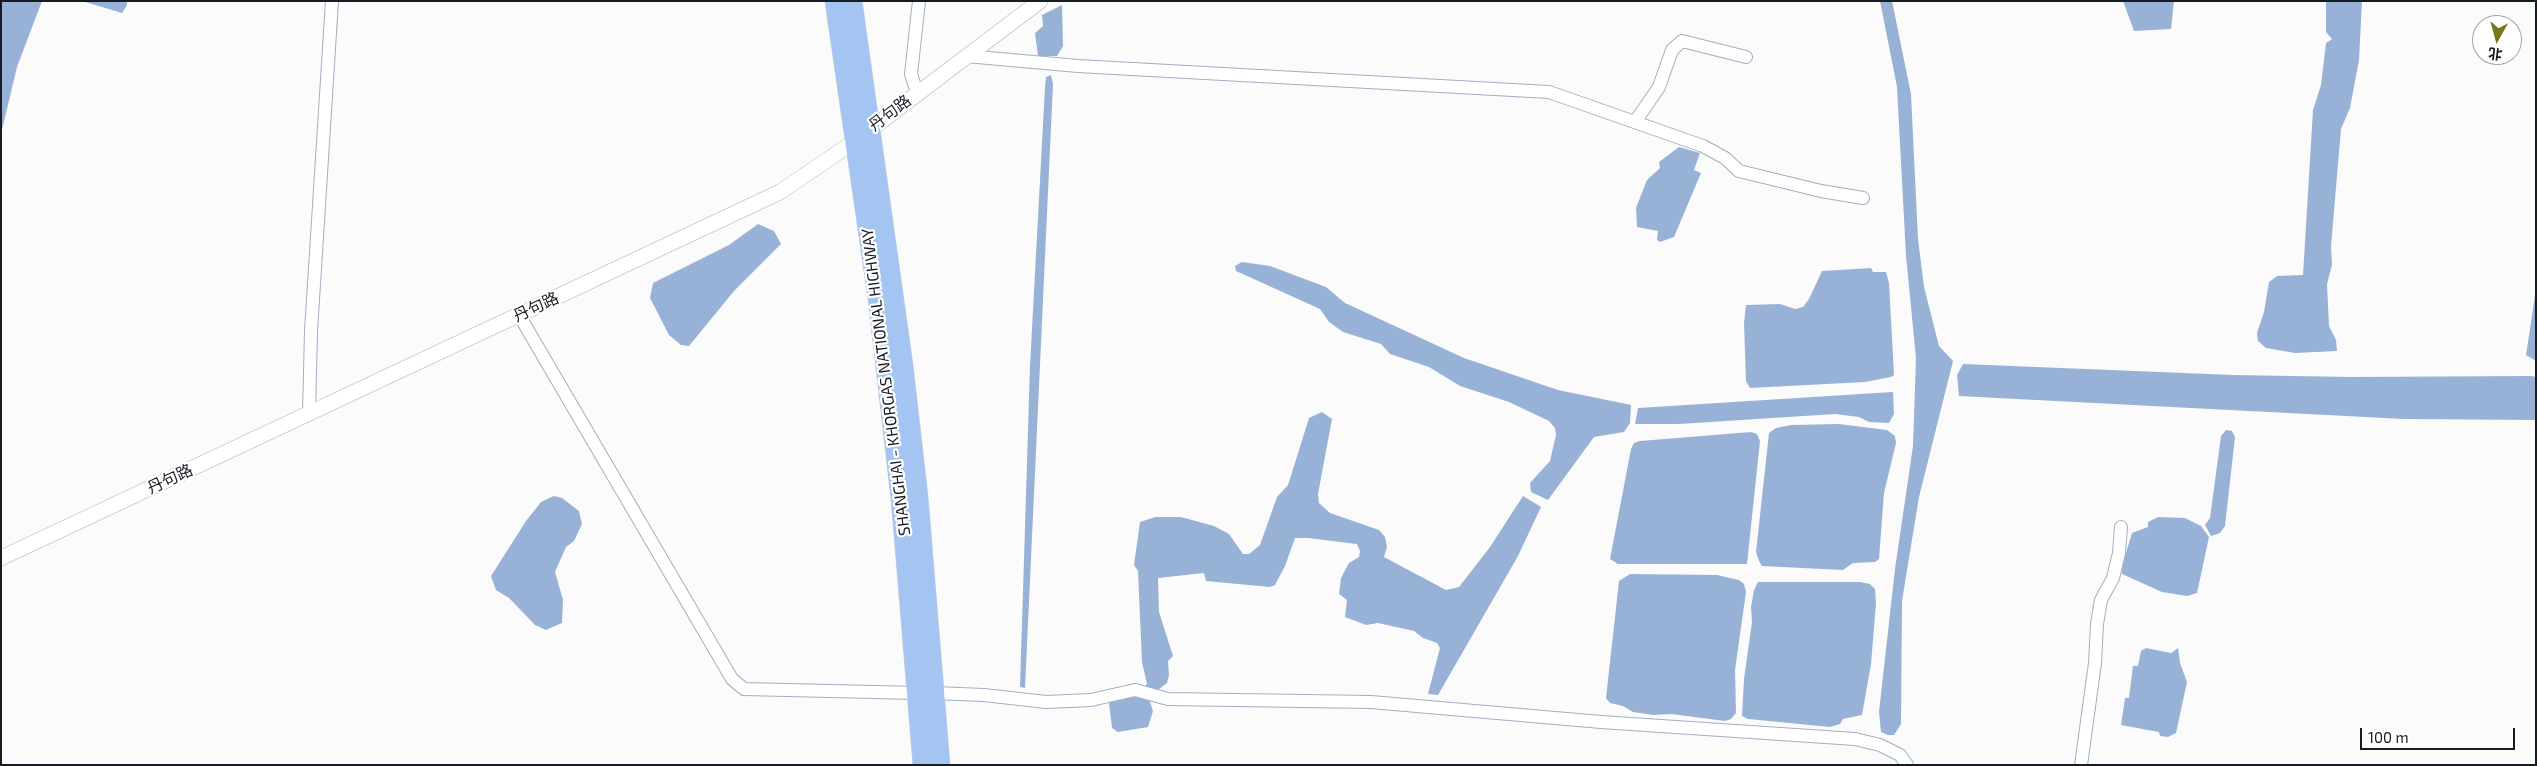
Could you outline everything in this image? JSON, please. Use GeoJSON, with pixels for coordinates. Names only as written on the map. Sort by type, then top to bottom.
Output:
{"type":"FeatureCollection","features":[{"type":"Feature","properties":{"kind":"highway","name":"SHANGHAI - KHORGAS NATIONAL HIGHWAY"},"geometry":{"type":"LineString","coordinates":[[835,1],[878,298],[926,693],[940,765]]}},
{"type":"Feature","properties":{"kind":"highway","name":"SHANGHAI - KHORGAS NATIONAL HIGHWAY"},"geometry":{"type":"LineString","coordinates":[[852,1],[903,366],[918,497],[926,693],[923,765]]}},
{"type":"Feature","properties":{"kind":"street"},"geometry":{"type":"LineString","coordinates":[[309,414],[311,332],[332,1]]}},
{"type":"Feature","properties":{"kind":"street"},"geometry":{"type":"LineString","coordinates":[[917,93],[911,74],[919,1]]}},
{"type":"Feature","properties":{"kind":"street","name":"丹句路"},"geometry":{"type":"LineString","coordinates":[[1,558],[780,192],[855,141],[1040,1]]}},
{"type":"Feature","properties":{"kind":"street"},"geometry":{"type":"LineString","coordinates":[[1635,122],[1659,87],[1672,50],[1682,41],[1746,57]]}},
{"type":"Feature","properties":{"kind":"street"},"geometry":{"type":"LineString","coordinates":[[966,56],[1078,66],[1549,92],[1703,146],[1725,158],[1739,171],[1821,191],[1863,198]]}},
{"type":"Feature","properties":{"kind":"street"},"geometry":{"type":"LineString","coordinates":[[519,315],[732,679],[744,689],[926,693],[1046,702],[1091,700],[1135,690],[1168,699],[1371,702],[1601,722],[1855,739],[1880,745],[1900,755],[1907,765]]}},
{"type":"Feature","properties":{"kind":"street"},"geometry":{"type":"LineString","coordinates":[[2081,765],[2095,663],[2097,624],[2101,600],[2112,578],[2119,554],[2121,527]]}},
{"type":"Feature","properties":{"kind":"water"},"geometry":{"type":"Polygon","coordinates":[[[1,1],[42,1],[17,67],[1,134],[1,1]]]}},
{"type":"Feature","properties":{"kind":"water"},"geometry":{"type":"Polygon","coordinates":[[[82,1],[127,1],[127,5],[122,13],[82,1]]]}},
{"type":"Feature","properties":{"kind":"water"},"geometry":{"type":"Polygon","coordinates":[[[1880,1],[1892,1],[1911,94],[1918,239],[1924,287],[1939,346],[1953,361],[1919,497],[1902,601],[1901,724],[1894,735],[1881,732],[1879,712],[1895,569],[1913,446],[1916,358],[1906,256],[1897,87],[1880,1]]]}},
{"type":"Feature","properties":{"kind":"water"},"geometry":{"type":"Polygon","coordinates":[[[2123,1],[2174,1],[2171,29],[2134,31],[2123,1]]]}},
{"type":"Feature","properties":{"kind":"water"},"geometry":{"type":"Polygon","coordinates":[[[2326,1],[2362,1],[2359,60],[2350,108],[2341,129],[2331,246],[2332,265],[2327,284],[2329,326],[2336,340],[2337,351],[2295,353],[2266,348],[2258,341],[2257,333],[2264,312],[2269,282],[2277,276],[2303,275],[2313,110],[2321,85],[2326,43],[2332,39],[2326,32],[2326,1]]]}},
{"type":"Feature","properties":{"kind":"water"},"geometry":{"type":"Polygon","coordinates":[[[1062,5],[1063,46],[1057,56],[1038,56],[1035,33],[1043,26],[1042,15],[1062,5]]]}},
{"type":"Feature","properties":{"kind":"water"},"geometry":{"type":"Polygon","coordinates":[[[1051,75],[1053,84],[1025,688],[1020,687],[1030,366],[1045,87],[1046,77],[1051,75]]]}},
{"type":"Feature","properties":{"kind":"water"},"geometry":{"type":"Polygon","coordinates":[[[1679,147],[1700,153],[1694,170],[1701,173],[1674,237],[1660,242],[1657,240],[1658,231],[1637,227],[1636,208],[1647,180],[1660,168],[1659,162],[1679,147]]]}},
{"type":"Feature","properties":{"kind":"water"},"geometry":{"type":"Polygon","coordinates":[[[758,224],[774,231],[781,244],[734,291],[689,346],[681,345],[669,335],[650,298],[653,283],[729,245],[758,224]]]}},
{"type":"Feature","properties":{"kind":"water"},"geometry":{"type":"Polygon","coordinates":[[[1242,262],[1270,266],[1326,287],[1345,303],[1464,358],[1558,390],[1631,405],[1630,423],[1624,432],[1594,437],[1548,500],[1531,492],[1530,483],[1550,461],[1556,435],[1555,428],[1549,421],[1509,402],[1460,386],[1429,367],[1390,354],[1381,344],[1343,332],[1329,322],[1320,309],[1236,271],[1235,266],[1242,262]]]}},
{"type":"Feature","properties":{"kind":"water"},"geometry":{"type":"Polygon","coordinates":[[[1871,268],[1873,272],[1886,272],[1889,283],[1894,375],[1865,382],[1750,388],[1746,381],[1744,323],[1746,305],[1780,304],[1795,309],[1803,307],[1809,299],[1822,271],[1871,268]]]}},
{"type":"Feature","properties":{"kind":"water"},"geometry":{"type":"Polygon","coordinates":[[[2536,289],[2536,361],[2526,355],[2536,289]]]}},
{"type":"Feature","properties":{"kind":"water"},"geometry":{"type":"Polygon","coordinates":[[[1963,364],[2233,375],[2352,377],[2531,376],[2536,377],[2536,420],[2404,419],[1959,396],[1957,375],[1963,364]]]}},
{"type":"Feature","properties":{"kind":"water"},"geometry":{"type":"Polygon","coordinates":[[[1893,392],[1894,414],[1889,423],[1869,422],[1859,417],[1835,414],[1679,424],[1635,424],[1638,408],[1893,392]]]}},
{"type":"Feature","properties":{"kind":"water"},"geometry":{"type":"Polygon","coordinates":[[[1322,412],[1332,419],[1318,494],[1319,503],[1330,513],[1379,530],[1385,537],[1387,547],[1384,557],[1446,590],[1459,587],[1490,547],[1523,496],[1541,507],[1518,556],[1438,695],[1428,694],[1440,648],[1437,643],[1423,638],[1414,631],[1378,623],[1366,625],[1345,617],[1347,600],[1339,594],[1341,578],[1349,563],[1359,557],[1360,551],[1357,544],[1295,538],[1285,566],[1275,585],[1270,587],[1206,581],[1204,573],[1158,578],[1159,612],[1173,656],[1168,661],[1169,675],[1167,683],[1159,689],[1150,702],[1153,711],[1148,727],[1118,732],[1112,728],[1109,703],[1111,700],[1139,695],[1147,684],[1142,662],[1138,571],[1134,565],[1140,522],[1155,517],[1181,517],[1214,526],[1229,534],[1243,554],[1249,554],[1260,545],[1277,497],[1288,485],[1309,418],[1322,412]]]}},
{"type":"Feature","properties":{"kind":"water"},"geometry":{"type":"Polygon","coordinates":[[[1839,424],[1887,430],[1895,436],[1896,443],[1884,493],[1879,559],[1875,562],[1853,563],[1843,570],[1762,566],[1756,552],[1769,433],[1776,428],[1791,425],[1839,424]]]}},
{"type":"Feature","properties":{"kind":"water"},"geometry":{"type":"Polygon","coordinates":[[[2226,430],[2232,431],[2235,437],[2225,526],[2220,533],[2211,536],[2205,525],[2210,518],[2221,436],[2226,430]]]}},
{"type":"Feature","properties":{"kind":"water"},"geometry":{"type":"Polygon","coordinates":[[[1751,432],[1757,434],[1760,441],[1747,564],[1618,564],[1610,559],[1631,449],[1634,443],[1751,432]]]}},
{"type":"Feature","properties":{"kind":"water"},"geometry":{"type":"Polygon","coordinates":[[[554,496],[562,498],[579,511],[582,524],[574,541],[566,547],[555,572],[563,600],[562,623],[546,630],[535,625],[509,598],[496,590],[491,576],[526,521],[541,502],[554,496]]]}},
{"type":"Feature","properties":{"kind":"water"},"geometry":{"type":"Polygon","coordinates":[[[2158,517],[2185,518],[2201,526],[2209,537],[2197,593],[2187,596],[2162,592],[2122,574],[2122,566],[2132,533],[2148,527],[2148,522],[2158,517]]]}},
{"type":"Feature","properties":{"kind":"water"},"geometry":{"type":"Polygon","coordinates":[[[1630,574],[1717,575],[1739,580],[1744,584],[1746,592],[1735,670],[1736,713],[1731,719],[1725,721],[1671,714],[1653,715],[1633,712],[1623,706],[1610,703],[1606,698],[1619,581],[1630,574]]]}},
{"type":"Feature","properties":{"kind":"water"},"geometry":{"type":"Polygon","coordinates":[[[1758,582],[1860,582],[1870,584],[1875,589],[1876,603],[1871,664],[1862,715],[1843,719],[1840,724],[1830,727],[1748,719],[1742,716],[1744,679],[1752,622],[1751,607],[1754,590],[1758,582]]]}},
{"type":"Feature","properties":{"kind":"water"},"geometry":{"type":"Polygon","coordinates":[[[2146,648],[2171,653],[2178,648],[2180,663],[2187,682],[2176,733],[2168,737],[2160,736],[2159,732],[2121,725],[2125,698],[2129,698],[2133,666],[2138,666],[2141,651],[2146,648]]]}}]}
